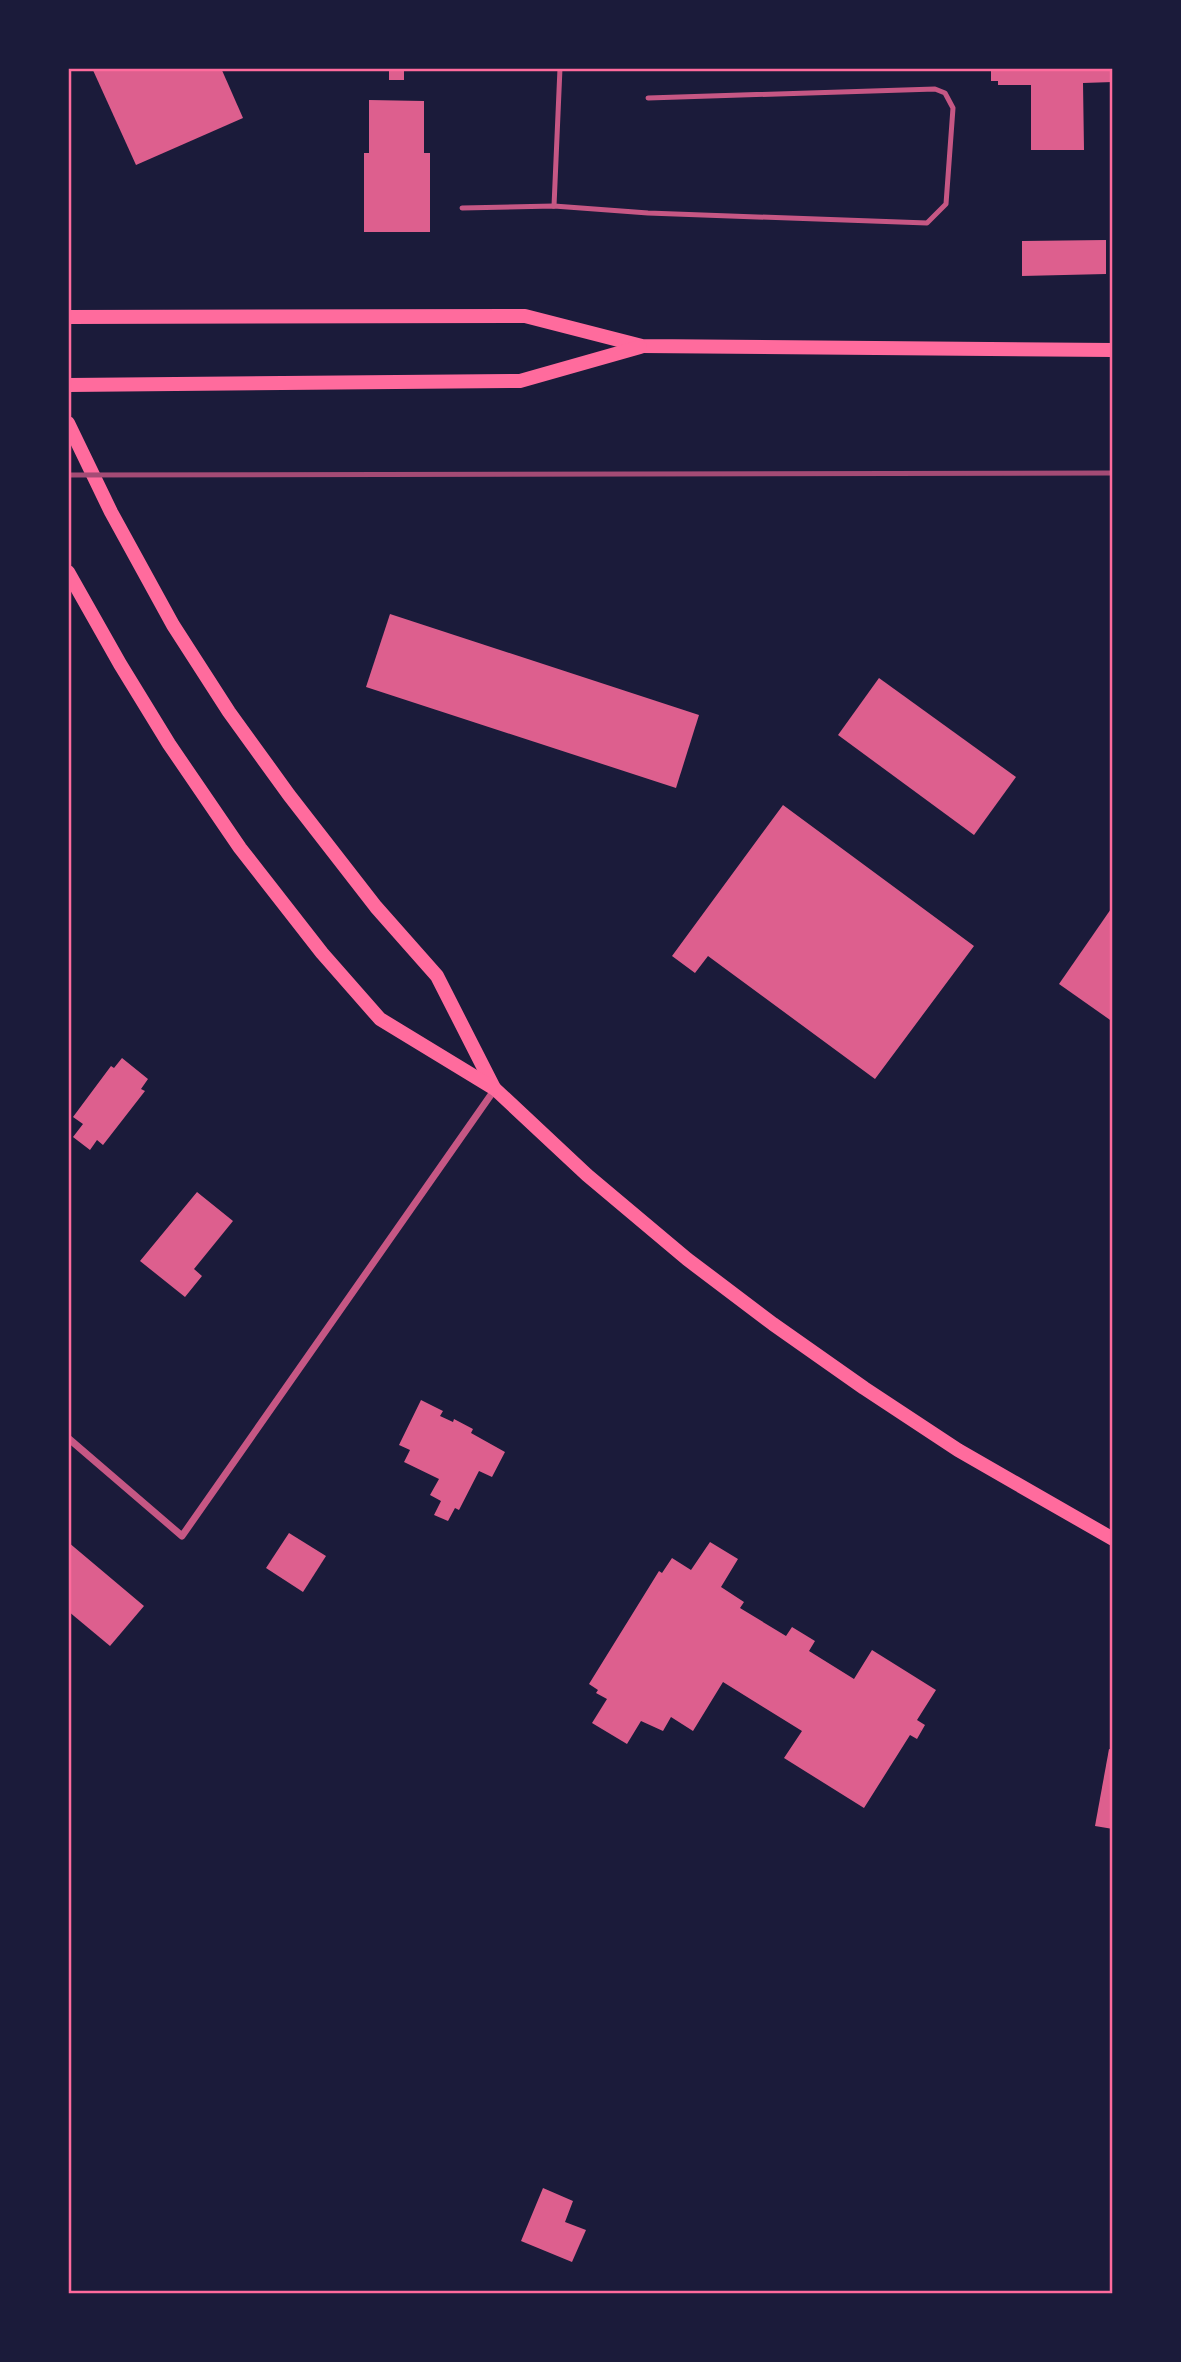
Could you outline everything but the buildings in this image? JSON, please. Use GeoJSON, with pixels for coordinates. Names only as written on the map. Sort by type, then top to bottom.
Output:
{"type":"FeatureCollection","features":[{"type":"Feature","properties":{"kind":"main road"},"geometry":{"type":"LineString","coordinates":[[68,317],[525,316],[642,346],[1113,350]]}},
{"type":"Feature","properties":{"kind":"main road"},"geometry":{"type":"LineString","coordinates":[[68,385],[520,381],[642,346]]}},
{"type":"Feature","properties":{"kind":"main road"},"geometry":{"type":"LineString","coordinates":[[68,423],[117,523],[173,625],[229,712],[289,795],[376,907],[437,976],[495,1089]]}},
{"type":"Feature","properties":{"kind":"main road"},"geometry":{"type":"LineString","coordinates":[[68,572],[169,744],[240,849],[322,953],[380,1018],[495,1089],[587,1175],[687,1259],[773,1324],[958,1450],[1113,1539]]}},
{"type":"Feature","properties":{"kind":"street"},"geometry":{"type":"LineString","coordinates":[[68,1438],[182,1536],[495,1089]]}},
{"type":"Feature","properties":{"kind":"lane"},"geometry":{"type":"LineString","coordinates":[[554,206],[560,68]]}},
{"type":"Feature","properties":{"kind":"lane"},"geometry":{"type":"LineString","coordinates":[[462,208],[554,206],[648,213],[927,223],[946,204],[953,108],[945,93],[936,89],[648,98]]}},
{"type":"Feature","properties":{"kind":"railway"},"geometry":{"type":"LineString","coordinates":[[68,475],[1113,473]]}}]}
